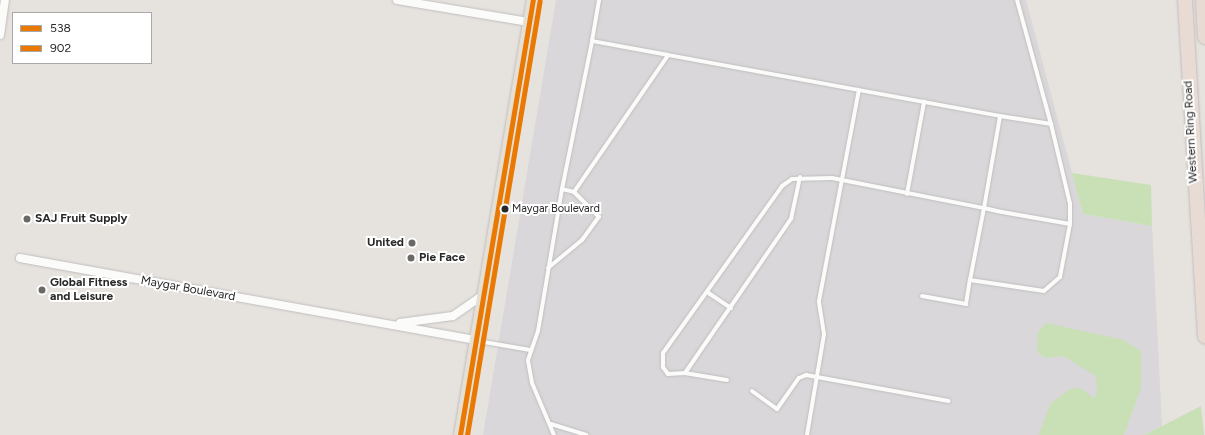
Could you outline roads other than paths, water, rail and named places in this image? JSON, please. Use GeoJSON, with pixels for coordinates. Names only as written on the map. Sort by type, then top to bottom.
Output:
{"type":"FeatureCollection","features":[{"type":"Feature","properties":{"kind":"highway","name":"Western Ring Road"},"geometry":{"type":"LineString","coordinates":[[1185,0],[1205,336]]}},
{"type":"Feature","properties":{"kind":"highway"},"geometry":{"type":"LineString","coordinates":[[1203,0],[1205,37]]}},
{"type":"Feature","properties":{"kind":"main road"},"geometry":{"type":"LineString","coordinates":[[460,435],[482,296],[533,0]]}},
{"type":"Feature","properties":{"kind":"street"},"geometry":{"type":"LineString","coordinates":[[0,35],[5,0]]}},
{"type":"Feature","properties":{"kind":"street"},"geometry":{"type":"LineString","coordinates":[[397,0],[529,22]]}},
{"type":"Feature","properties":{"kind":"street","name":"Maygar Boulevard"},"geometry":{"type":"LineString","coordinates":[[20,258],[475,340]]}},
{"type":"Feature","properties":{"kind":"street"},"geometry":{"type":"LineString","coordinates":[[387,324],[453,316],[482,296]]}},
{"type":"Feature","properties":{"kind":"lane"},"geometry":{"type":"LineString","coordinates":[[554,435],[529,374],[530,350],[538,330],[562,189],[599,0]]}},
{"type":"Feature","properties":{"kind":"lane"},"geometry":{"type":"LineString","coordinates":[[970,280],[1037,292],[1051,288],[1063,268],[1070,224],[1070,204],[1051,124],[1017,0]]}},
{"type":"Feature","properties":{"kind":"lane"},"geometry":{"type":"LineString","coordinates":[[592,41],[1000,116],[1051,124]]}},
{"type":"Feature","properties":{"kind":"lane"},"geometry":{"type":"LineString","coordinates":[[574,192],[668,55]]}},
{"type":"Feature","properties":{"kind":"lane"},"geometry":{"type":"LineString","coordinates":[[807,435],[824,334],[819,301],[859,90]]}},
{"type":"Feature","properties":{"kind":"lane"},"geometry":{"type":"LineString","coordinates":[[907,194],[924,102]]}},
{"type":"Feature","properties":{"kind":"lane"},"geometry":{"type":"LineString","coordinates":[[922,296],[966,304],[1000,116]]}},
{"type":"Feature","properties":{"kind":"lane"},"geometry":{"type":"LineString","coordinates":[[727,380],[685,373],[676,376],[666,372],[663,353],[782,186],[800,177],[842,180],[907,194],[1070,224]]}},
{"type":"Feature","properties":{"kind":"lane"},"geometry":{"type":"LineString","coordinates":[[685,373],[791,219],[800,177]]}},
{"type":"Feature","properties":{"kind":"lane"},"geometry":{"type":"LineString","coordinates":[[548,269],[582,240],[599,217],[574,192],[562,189]]}},
{"type":"Feature","properties":{"kind":"lane"},"geometry":{"type":"LineString","coordinates":[[707,292],[731,308]]}},
{"type":"Feature","properties":{"kind":"lane"},"geometry":{"type":"LineString","coordinates":[[475,340],[530,350]]}},
{"type":"Feature","properties":{"kind":"lane"},"geometry":{"type":"LineString","coordinates":[[752,391],[777,409],[799,378],[817,378],[949,401]]}},
{"type":"Feature","properties":{"kind":"lane"},"geometry":{"type":"LineString","coordinates":[[550,424],[586,435]]}},
{"type":"Feature","properties":{"kind":"place","name":"Maygar Boulevard"},"geometry":{"type":"Point","coordinates":[505,209]}},
{"type":"Feature","properties":{"kind":"place","name":"SAJ Fruit Supply"},"geometry":{"type":"Point","coordinates":[27,219]}},
{"type":"Feature","properties":{"kind":"place","name":"United"},"geometry":{"type":"Point","coordinates":[412,243]}},
{"type":"Feature","properties":{"kind":"place","name":"Pie Face"},"geometry":{"type":"Point","coordinates":[411,258]}},
{"type":"Feature","properties":{"kind":"place","name":"Global Fitness and Leisure"},"geometry":{"type":"Point","coordinates":[42,290]}}]}
